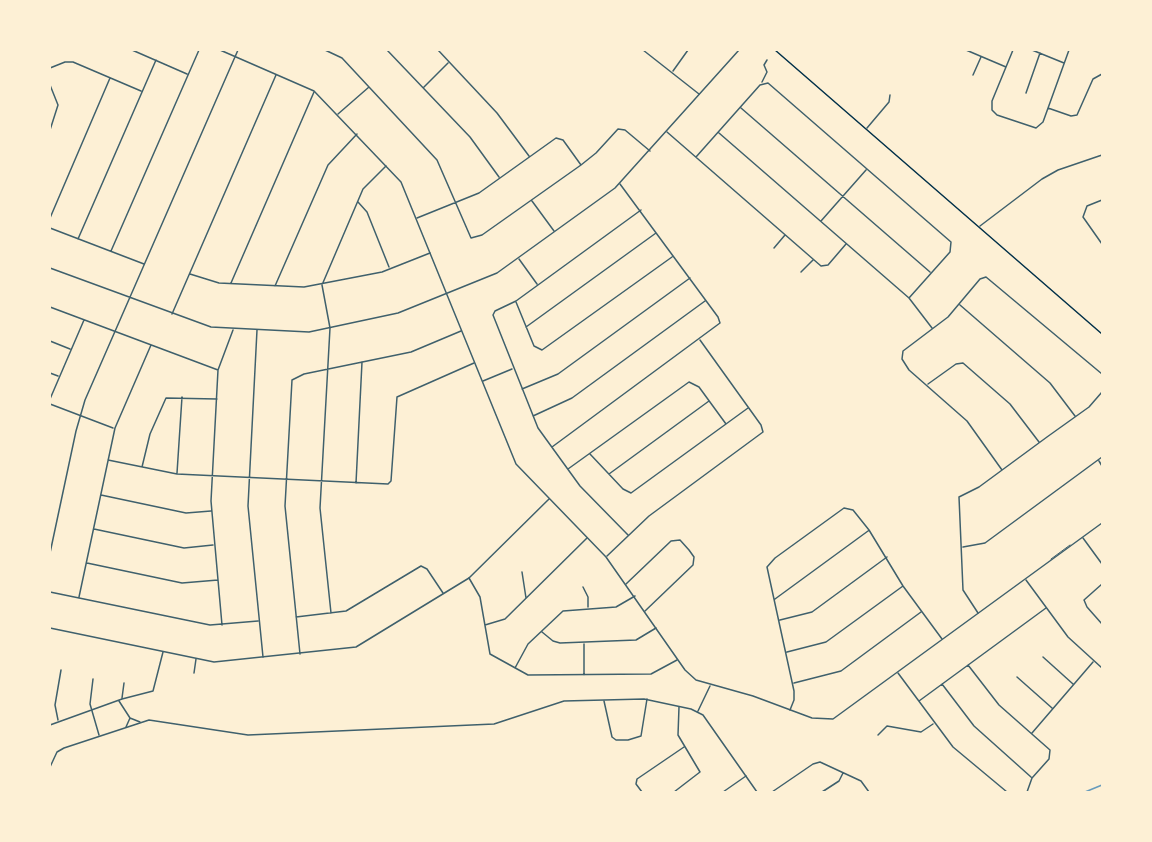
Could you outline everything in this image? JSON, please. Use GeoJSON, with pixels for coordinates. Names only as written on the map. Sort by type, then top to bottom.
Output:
{"type":"FeatureCollection","features":[{"type":"Feature","properties":{"kind":"main road"},"geometry":{"type":"LineString","coordinates":[[776,50],[1102,334]]}},
{"type":"Feature","properties":{"kind":"street"},"geometry":{"type":"LineString","coordinates":[[132,50],[188,74]]}},
{"type":"Feature","properties":{"kind":"street"},"geometry":{"type":"LineString","coordinates":[[111,251],[198,50]]}},
{"type":"Feature","properties":{"kind":"street"},"geometry":{"type":"LineString","coordinates":[[220,50],[314,91],[357,134],[404,187],[516,464],[606,557],[694,679],[746,694],[812,718],[830,720],[898,673],[1102,523]]}},
{"type":"Feature","properties":{"kind":"street"},"geometry":{"type":"LineString","coordinates":[[50,553],[80,415],[238,50]]}},
{"type":"Feature","properties":{"kind":"street"},"geometry":{"type":"LineString","coordinates":[[326,50],[342,58],[437,160],[468,234],[474,238],[581,165],[620,128],[650,151]]}},
{"type":"Feature","properties":{"kind":"street"},"geometry":{"type":"LineString","coordinates":[[387,50],[470,137],[500,178]]}},
{"type":"Feature","properties":{"kind":"street"},"geometry":{"type":"LineString","coordinates":[[438,50],[496,112],[530,156]]}},
{"type":"Feature","properties":{"kind":"street"},"geometry":{"type":"LineString","coordinates":[[643,50],[673,71],[699,95]]}},
{"type":"Feature","properties":{"kind":"street"},"geometry":{"type":"LineString","coordinates":[[673,71],[688,50]]}},
{"type":"Feature","properties":{"kind":"street"},"geometry":{"type":"LineString","coordinates":[[50,268],[206,326],[306,332],[393,314],[494,275],[620,184],[739,50]]}},
{"type":"Feature","properties":{"kind":"street"},"geometry":{"type":"LineString","coordinates":[[966,50],[1006,67]]}},
{"type":"Feature","properties":{"kind":"street"},"geometry":{"type":"LineString","coordinates":[[1013,50],[992,101],[994,112],[1036,128],[1041,126],[1070,50]]}},
{"type":"Feature","properties":{"kind":"street"},"geometry":{"type":"LineString","coordinates":[[1032,50],[1065,63]]}},
{"type":"Feature","properties":{"kind":"street"},"geometry":{"type":"LineString","coordinates":[[1026,93],[1040,53]]}},
{"type":"Feature","properties":{"kind":"street"},"geometry":{"type":"LineString","coordinates":[[973,75],[981,56]]}},
{"type":"Feature","properties":{"kind":"street"},"geometry":{"type":"LineString","coordinates":[[78,239],[156,60]]}},
{"type":"Feature","properties":{"kind":"street"},"geometry":{"type":"LineString","coordinates":[[696,157],[762,83],[767,72],[764,65],[767,60]]}},
{"type":"Feature","properties":{"kind":"street"},"geometry":{"type":"LineString","coordinates":[[50,68],[65,62],[73,62],[142,92]]}},
{"type":"Feature","properties":{"kind":"street"},"geometry":{"type":"LineString","coordinates":[[423,87],[449,62]]}},
{"type":"Feature","properties":{"kind":"street"},"geometry":{"type":"LineString","coordinates":[[172,314],[276,74]]}},
{"type":"Feature","properties":{"kind":"street"},"geometry":{"type":"LineString","coordinates":[[1048,108],[1077,116],[1094,79],[1102,74]]}},
{"type":"Feature","properties":{"kind":"street"},"geometry":{"type":"LineString","coordinates":[[50,218],[110,78]]}},
{"type":"Feature","properties":{"kind":"street"},"geometry":{"type":"LineString","coordinates":[[762,83],[768,83],[951,242],[950,252],[909,298]]}},
{"type":"Feature","properties":{"kind":"street"},"geometry":{"type":"LineString","coordinates":[[50,85],[58,105],[50,130]]}},
{"type":"Feature","properties":{"kind":"street"},"geometry":{"type":"LineString","coordinates":[[338,114],[369,87]]}},
{"type":"Feature","properties":{"kind":"street"},"geometry":{"type":"LineString","coordinates":[[230,284],[314,91]]}},
{"type":"Feature","properties":{"kind":"street"},"geometry":{"type":"LineString","coordinates":[[866,129],[889,102],[890,95]]}},
{"type":"Feature","properties":{"kind":"street"},"geometry":{"type":"LineString","coordinates":[[740,107],[931,273]]}},
{"type":"Feature","properties":{"kind":"street"},"geometry":{"type":"LineString","coordinates":[[667,132],[821,266],[826,266],[847,244]]}},
{"type":"Feature","properties":{"kind":"street"},"geometry":{"type":"LineString","coordinates":[[718,132],[909,298],[932,329]]}},
{"type":"Feature","properties":{"kind":"street"},"geometry":{"type":"LineString","coordinates":[[275,286],[328,165],[357,134]]}},
{"type":"Feature","properties":{"kind":"street"},"geometry":{"type":"LineString","coordinates":[[417,218],[479,193],[558,138],[565,142],[581,165]]}},
{"type":"Feature","properties":{"kind":"street"},"geometry":{"type":"LineString","coordinates":[[979,226],[1042,179],[1058,170],[1102,155]]}},
{"type":"Feature","properties":{"kind":"street"},"geometry":{"type":"LineString","coordinates":[[331,613],[321,515],[330,328],[322,285],[367,183],[386,166]]}},
{"type":"Feature","properties":{"kind":"street"},"geometry":{"type":"LineString","coordinates":[[821,222],[867,169]]}},
{"type":"Feature","properties":{"kind":"street"},"geometry":{"type":"LineString","coordinates":[[551,447],[718,326],[718,317],[620,184]]}},
{"type":"Feature","properties":{"kind":"street"},"geometry":{"type":"LineString","coordinates":[[531,200],[555,231]]}},
{"type":"Feature","properties":{"kind":"street"},"geometry":{"type":"LineString","coordinates":[[1102,200],[1087,206],[1083,217],[1102,244]]}},
{"type":"Feature","properties":{"kind":"street"},"geometry":{"type":"LineString","coordinates":[[358,201],[367,212],[390,269]]}},
{"type":"Feature","properties":{"kind":"street"},"geometry":{"type":"LineString","coordinates":[[628,535],[582,488],[551,447],[532,416],[493,318],[495,311],[516,301],[640,210]]}},
{"type":"Feature","properties":{"kind":"street"},"geometry":{"type":"LineString","coordinates":[[50,228],[145,264]]}},
{"type":"Feature","properties":{"kind":"street"},"geometry":{"type":"LineString","coordinates":[[526,327],[657,233]]}},
{"type":"Feature","properties":{"kind":"street"},"geometry":{"type":"LineString","coordinates":[[774,248],[786,235]]}},
{"type":"Feature","properties":{"kind":"street"},"geometry":{"type":"LineString","coordinates":[[189,274],[216,283],[301,288],[390,269],[431,253]]}},
{"type":"Feature","properties":{"kind":"street"},"geometry":{"type":"LineString","coordinates":[[516,301],[535,348],[544,349],[673,256]]}},
{"type":"Feature","properties":{"kind":"street"},"geometry":{"type":"LineString","coordinates":[[518,258],[538,285]]}},
{"type":"Feature","properties":{"kind":"street"},"geometry":{"type":"LineString","coordinates":[[801,272],[813,259]]}},
{"type":"Feature","properties":{"kind":"street"},"geometry":{"type":"LineString","coordinates":[[522,389],[558,374],[690,278]]}},
{"type":"Feature","properties":{"kind":"street"},"geometry":{"type":"LineString","coordinates":[[1002,470],[967,421],[909,370],[901,354],[932,329],[980,279],[990,278],[1102,374]]}},
{"type":"Feature","properties":{"kind":"street"},"geometry":{"type":"LineString","coordinates":[[532,416],[572,398],[706,301]]}},
{"type":"Feature","properties":{"kind":"street"},"geometry":{"type":"LineString","coordinates":[[958,304],[1052,386],[1075,416]]}},
{"type":"Feature","properties":{"kind":"street"},"geometry":{"type":"LineString","coordinates":[[50,307],[218,370]]}},
{"type":"Feature","properties":{"kind":"street"},"geometry":{"type":"LineString","coordinates":[[50,399],[84,320]]}},
{"type":"Feature","properties":{"kind":"street"},"geometry":{"type":"LineString","coordinates":[[222,625],[211,511],[212,476],[218,370],[234,329]]}},
{"type":"Feature","properties":{"kind":"street"},"geometry":{"type":"LineString","coordinates":[[257,330],[248,506],[263,657]]}},
{"type":"Feature","properties":{"kind":"street"},"geometry":{"type":"LineString","coordinates":[[300,654],[285,510],[292,380],[327,369],[411,352],[462,331]]}},
{"type":"Feature","properties":{"kind":"street"},"geometry":{"type":"LineString","coordinates":[[606,557],[646,518],[763,432],[762,427],[700,340]]}},
{"type":"Feature","properties":{"kind":"street"},"geometry":{"type":"LineString","coordinates":[[50,341],[71,350]]}},
{"type":"Feature","properties":{"kind":"street"},"geometry":{"type":"LineString","coordinates":[[79,597],[115,428],[151,345]]}},
{"type":"Feature","properties":{"kind":"street"},"geometry":{"type":"LineString","coordinates":[[356,483],[362,362]]}},
{"type":"Feature","properties":{"kind":"street"},"geometry":{"type":"LineString","coordinates":[[108,460],[177,474],[384,484],[391,481],[397,397],[475,363]]}},
{"type":"Feature","properties":{"kind":"street"},"geometry":{"type":"LineString","coordinates":[[927,385],[956,364],[963,363],[1010,404],[1039,442]]}},
{"type":"Feature","properties":{"kind":"street"},"geometry":{"type":"LineString","coordinates":[[482,381],[513,369]]}},
{"type":"Feature","properties":{"kind":"street"},"geometry":{"type":"LineString","coordinates":[[50,373],[59,376]]}},
{"type":"Feature","properties":{"kind":"street"},"geometry":{"type":"LineString","coordinates":[[568,470],[688,382],[697,384],[726,424]]}},
{"type":"Feature","properties":{"kind":"street"},"geometry":{"type":"LineString","coordinates":[[978,614],[963,592],[959,496],[979,487],[1075,416],[1102,392]]}},
{"type":"Feature","properties":{"kind":"street"},"geometry":{"type":"LineString","coordinates":[[142,468],[150,434],[163,403],[168,397],[217,399]]}},
{"type":"Feature","properties":{"kind":"street"},"geometry":{"type":"LineString","coordinates":[[177,474],[182,397]]}},
{"type":"Feature","properties":{"kind":"street"},"geometry":{"type":"LineString","coordinates":[[608,475],[710,401]]}},
{"type":"Feature","properties":{"kind":"street"},"geometry":{"type":"LineString","coordinates":[[50,404],[115,428]]}},
{"type":"Feature","properties":{"kind":"street"},"geometry":{"type":"LineString","coordinates":[[590,454],[625,491],[632,492],[748,408]]}},
{"type":"Feature","properties":{"kind":"street"},"geometry":{"type":"LineString","coordinates":[[962,547],[985,543],[1102,457]]}},
{"type":"Feature","properties":{"kind":"street"},"geometry":{"type":"LineString","coordinates":[[1098,460],[1102,466]]}},
{"type":"Feature","properties":{"kind":"street"},"geometry":{"type":"LineString","coordinates":[[100,494],[186,513],[211,511]]}},
{"type":"Feature","properties":{"kind":"street"},"geometry":{"type":"LineString","coordinates":[[50,628],[214,662],[360,646],[469,578],[549,499]]}},
{"type":"Feature","properties":{"kind":"street"},"geometry":{"type":"LineString","coordinates":[[790,710],[795,700],[793,683],[767,571],[768,565],[846,507],[853,510],[869,530],[903,586],[943,640]]}},
{"type":"Feature","properties":{"kind":"street"},"geometry":{"type":"LineString","coordinates":[[93,529],[184,548],[214,545]]}},
{"type":"Feature","properties":{"kind":"street"},"geometry":{"type":"LineString","coordinates":[[775,599],[869,530]]}},
{"type":"Feature","properties":{"kind":"street"},"geometry":{"type":"LineString","coordinates":[[484,625],[505,620],[588,537]]}},
{"type":"Feature","properties":{"kind":"street"},"geometry":{"type":"LineString","coordinates":[[1083,537],[1102,564]]}},
{"type":"Feature","properties":{"kind":"street"},"geometry":{"type":"LineString","coordinates":[[626,584],[671,541],[680,540],[694,557],[693,565],[645,611]]}},
{"type":"Feature","properties":{"kind":"street"},"geometry":{"type":"LineString","coordinates":[[779,620],[812,612],[887,557]]}},
{"type":"Feature","properties":{"kind":"street"},"geometry":{"type":"LineString","coordinates":[[86,562],[182,583],[218,580]]}},
{"type":"Feature","properties":{"kind":"street"},"geometry":{"type":"LineString","coordinates":[[296,617],[349,609],[421,566],[427,568],[444,594]]}},
{"type":"Feature","properties":{"kind":"street"},"geometry":{"type":"LineString","coordinates":[[522,572],[526,599]]}},
{"type":"Feature","properties":{"kind":"street"},"geometry":{"type":"LineString","coordinates":[[469,578],[478,593],[492,656],[515,669],[536,677],[651,674],[678,659]]}},
{"type":"Feature","properties":{"kind":"street"},"geometry":{"type":"LineString","coordinates":[[1026,579],[1070,640],[1102,668]]}},
{"type":"Feature","properties":{"kind":"street"},"geometry":{"type":"LineString","coordinates":[[1102,584],[1087,595],[1084,601],[1102,624]]}},
{"type":"Feature","properties":{"kind":"street"},"geometry":{"type":"LineString","coordinates":[[786,652],[826,642],[903,586]]}},
{"type":"Feature","properties":{"kind":"street"},"geometry":{"type":"LineString","coordinates":[[583,587],[588,597],[588,608]]}},
{"type":"Feature","properties":{"kind":"street"},"geometry":{"type":"LineString","coordinates":[[50,592],[210,625],[259,621]]}},
{"type":"Feature","properties":{"kind":"street"},"geometry":{"type":"LineString","coordinates":[[515,669],[528,644],[564,610],[619,606],[634,596]]}},
{"type":"Feature","properties":{"kind":"street"},"geometry":{"type":"LineString","coordinates":[[919,702],[1046,608]]}},
{"type":"Feature","properties":{"kind":"street"},"geometry":{"type":"LineString","coordinates":[[793,683],[837,673],[922,612]]}},
{"type":"Feature","properties":{"kind":"street"},"geometry":{"type":"LineString","coordinates":[[542,631],[556,642],[584,642],[636,640],[656,627]]}},
{"type":"Feature","properties":{"kind":"street"},"geometry":{"type":"LineString","coordinates":[[584,642],[584,676]]}},
{"type":"Feature","properties":{"kind":"street"},"geometry":{"type":"LineString","coordinates":[[50,725],[155,690],[164,652]]}},
{"type":"Feature","properties":{"kind":"street"},"geometry":{"type":"LineString","coordinates":[[1043,657],[1074,685]]}},
{"type":"Feature","properties":{"kind":"street"},"geometry":{"type":"LineString","coordinates":[[194,673],[196,659]]}},
{"type":"Feature","properties":{"kind":"street"},"geometry":{"type":"LineString","coordinates":[[1031,734],[1094,661]]}},
{"type":"Feature","properties":{"kind":"street"},"geometry":{"type":"LineString","coordinates":[[968,665],[999,705],[1050,750],[1051,754],[1032,778],[1027,792]]}},
{"type":"Feature","properties":{"kind":"street"},"geometry":{"type":"LineString","coordinates":[[58,721],[55,705],[61,670]]}},
{"type":"Feature","properties":{"kind":"street"},"geometry":{"type":"LineString","coordinates":[[898,673],[956,750],[1007,792]]}},
{"type":"Feature","properties":{"kind":"street"},"geometry":{"type":"LineString","coordinates":[[1017,677],[1052,709]]}},
{"type":"Feature","properties":{"kind":"street"},"geometry":{"type":"LineString","coordinates":[[93,679],[89,697],[99,735]]}},
{"type":"Feature","properties":{"kind":"street"},"geometry":{"type":"LineString","coordinates":[[124,684],[121,700],[130,718],[141,723]]}},
{"type":"Feature","properties":{"kind":"street"},"geometry":{"type":"LineString","coordinates":[[942,684],[974,726],[1032,778]]}},
{"type":"Feature","properties":{"kind":"street"},"geometry":{"type":"LineString","coordinates":[[698,712],[711,685]]}},
{"type":"Feature","properties":{"kind":"street"},"geometry":{"type":"LineString","coordinates":[[604,700],[612,736],[616,740],[628,740],[641,736],[647,699]]}},
{"type":"Feature","properties":{"kind":"street"},"geometry":{"type":"LineString","coordinates":[[50,767],[61,749],[126,727],[158,721],[241,736],[504,722],[561,701],[647,699],[698,712],[708,721],[757,792]]}},
{"type":"Feature","properties":{"kind":"street"},"geometry":{"type":"LineString","coordinates":[[674,792],[700,772],[677,734],[679,706]]}},
{"type":"Feature","properties":{"kind":"street"},"geometry":{"type":"LineString","coordinates":[[126,727],[130,718]]}},
{"type":"Feature","properties":{"kind":"street"},"geometry":{"type":"LineString","coordinates":[[878,735],[887,726],[921,732],[934,723]]}},
{"type":"Feature","properties":{"kind":"street"},"geometry":{"type":"LineString","coordinates":[[642,792],[636,784],[637,779],[685,746]]}},
{"type":"Feature","properties":{"kind":"street"},"geometry":{"type":"LineString","coordinates":[[772,792],[817,763],[864,782],[869,792]]}},
{"type":"Feature","properties":{"kind":"street"},"geometry":{"type":"LineString","coordinates":[[822,792],[839,781],[844,772]]}},
{"type":"Feature","properties":{"kind":"street"},"geometry":{"type":"LineString","coordinates":[[723,792],[746,776]]}},
{"type":"Feature","properties":{"kind":"waterway"},"geometry":{"type":"LineString","coordinates":[[1085,792],[1102,785]]}}]}
